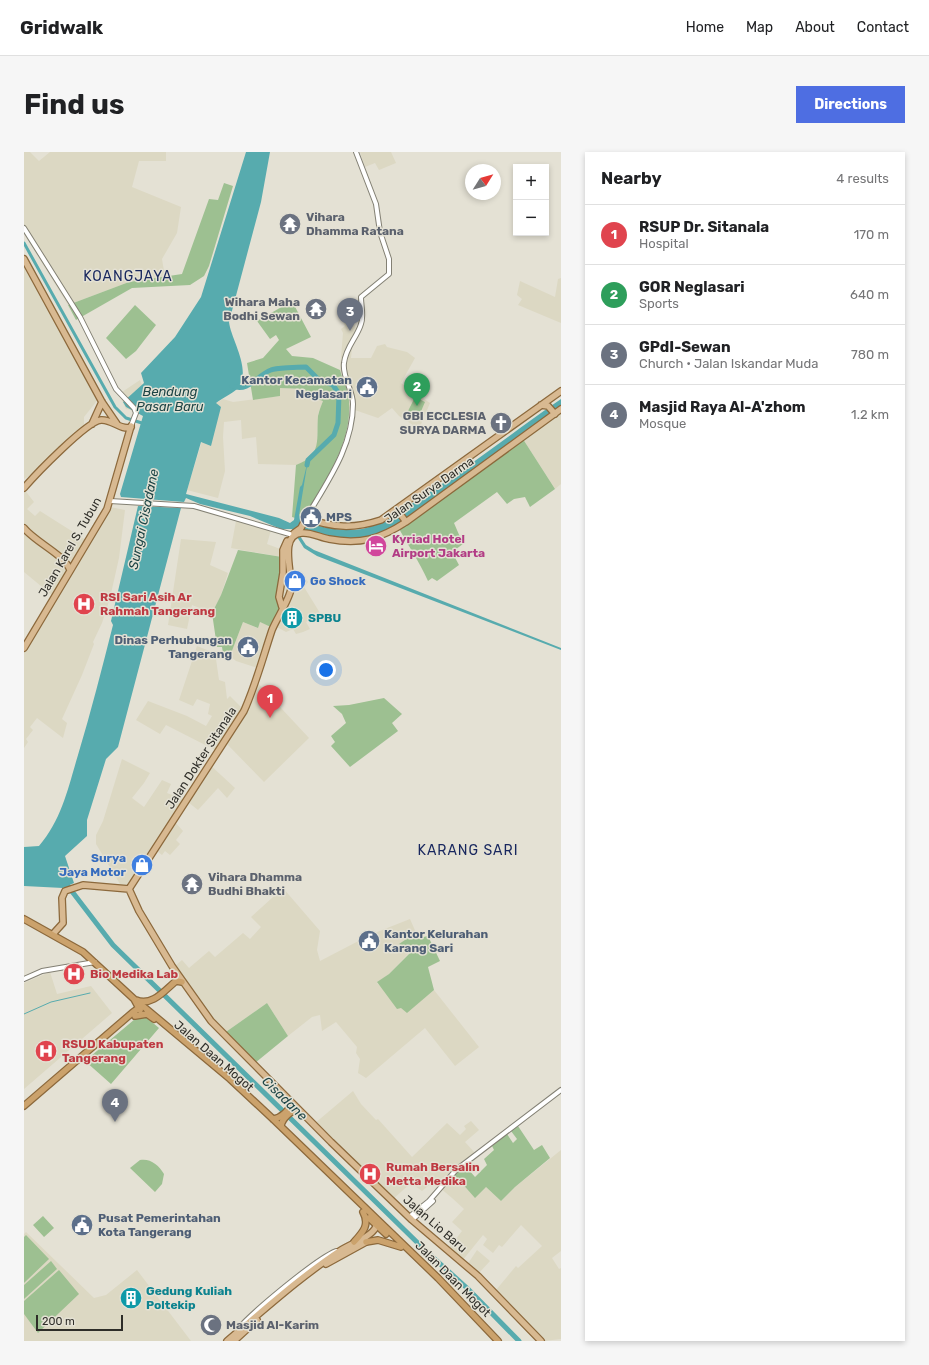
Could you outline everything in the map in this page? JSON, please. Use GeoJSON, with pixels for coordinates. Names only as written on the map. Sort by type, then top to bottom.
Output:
{"type":"FeatureCollection","features":[{"type":"Feature","properties":{"kind":"highway","name":"Jalan Daan Mogot"},"geometry":{"type":"LineString","coordinates":[[24,919],[53,934],[95,962],[142,1008],[152,1012],[235,1083],[273,1119],[281,1121],[363,1212],[401,1247],[494,1341]]}},
{"type":"Feature","properties":{"kind":"highway"},"geometry":{"type":"LineString","coordinates":[[152,1012],[150,1006],[153,1000],[178,980],[183,983]]}},
{"type":"Feature","properties":{"kind":"highway"},"geometry":{"type":"LineString","coordinates":[[129,994],[133,1014]]}},
{"type":"Feature","properties":{"kind":"highway"},"geometry":{"type":"LineString","coordinates":[[134,999],[142,1002],[153,1000]]}},
{"type":"Feature","properties":{"kind":"highway"},"geometry":{"type":"LineString","coordinates":[[24,1106],[142,1008]]}},
{"type":"Feature","properties":{"kind":"highway"},"geometry":{"type":"LineString","coordinates":[[24,1111],[133,1014]]}},
{"type":"Feature","properties":{"kind":"highway","name":"Jalan Daan Mogot"},"geometry":{"type":"LineString","coordinates":[[133,1014],[149,1015],[192,1050],[259,1109],[438,1278],[498,1341]]}},
{"type":"Feature","properties":{"kind":"highway"},"geometry":{"type":"LineString","coordinates":[[273,1119],[281,1121],[293,1108]]}},
{"type":"Feature","properties":{"kind":"highway"},"geometry":{"type":"LineString","coordinates":[[354,1242],[366,1227],[367,1220],[363,1212]]}},
{"type":"Feature","properties":{"kind":"highway"},"geometry":{"type":"LineString","coordinates":[[366,1242],[378,1240],[401,1247]]}},
{"type":"Feature","properties":{"kind":"main road"},"geometry":{"type":"LineString","coordinates":[[24,259],[102,402],[128,436]]}},
{"type":"Feature","properties":{"kind":"main road","name":"Jalan Surya Darma"},"geometry":{"type":"LineString","coordinates":[[306,520],[346,528],[373,523],[392,513],[561,391]]}},
{"type":"Feature","properties":{"kind":"main road"},"geometry":{"type":"LineString","coordinates":[[548,406],[551,398]]}},
{"type":"Feature","properties":{"kind":"main road"},"geometry":{"type":"LineString","coordinates":[[92,424],[102,402]]}},
{"type":"Feature","properties":{"kind":"main road"},"geometry":{"type":"LineString","coordinates":[[540,405],[548,406],[555,414]]}},
{"type":"Feature","properties":{"kind":"main road","name":"Jalan Surya Darma"},"geometry":{"type":"LineString","coordinates":[[295,535],[342,541],[362,541],[385,534],[406,521],[561,410]]}},
{"type":"Feature","properties":{"kind":"main road"},"geometry":{"type":"LineString","coordinates":[[24,488],[55,456],[92,424],[100,420],[119,426],[131,427]]}},
{"type":"Feature","properties":{"kind":"main road","name":"Jalan Karel S. Tubun"},"geometry":{"type":"LineString","coordinates":[[24,648],[113,501],[131,427]]}},
{"type":"Feature","properties":{"kind":"main road"},"geometry":{"type":"LineString","coordinates":[[399,512],[403,505]]}},
{"type":"Feature","properties":{"kind":"main road"},"geometry":{"type":"LineString","coordinates":[[399,512],[406,521]]}},
{"type":"Feature","properties":{"kind":"main road"},"geometry":{"type":"LineString","coordinates":[[392,513],[399,512]]}},
{"type":"Feature","properties":{"kind":"main road"},"geometry":{"type":"LineString","coordinates":[[295,535],[306,520]]}},
{"type":"Feature","properties":{"kind":"main road"},"geometry":{"type":"LineString","coordinates":[[24,528],[34,540],[62,559],[69,566],[70,570]]}},
{"type":"Feature","properties":{"kind":"main road","name":"Jalan Dokter Sitanala"},"geometry":{"type":"LineString","coordinates":[[282,607],[279,598],[283,550],[288,540],[295,535]]}},
{"type":"Feature","properties":{"kind":"main road","name":"Jalan Dokter Sitanala"},"geometry":{"type":"LineString","coordinates":[[128,891],[243,713],[256,681],[272,631],[282,607],[289,595],[291,586],[288,548],[295,535]]}},
{"type":"Feature","properties":{"kind":"main road"},"geometry":{"type":"LineString","coordinates":[[62,559],[70,560],[78,557]]}},
{"type":"Feature","properties":{"kind":"main road"},"geometry":{"type":"LineString","coordinates":[[281,585],[286,588],[291,586]]}},
{"type":"Feature","properties":{"kind":"main road"},"geometry":{"type":"LineString","coordinates":[[53,934],[63,923],[62,898],[65,891],[83,885],[128,891]]}},
{"type":"Feature","properties":{"kind":"main road","name":"Jalan Lio Baru"},"geometry":{"type":"LineString","coordinates":[[128,891],[144,921],[183,983],[211,1021],[293,1108],[410,1219],[478,1276],[541,1341]]}},
{"type":"Feature","properties":{"kind":"main road","name":"Jalan Daan Mogot"},"geometry":{"type":"LineString","coordinates":[[374,1218],[377,1225]]}},
{"type":"Feature","properties":{"kind":"main road"},"geometry":{"type":"LineString","coordinates":[[227,1341],[303,1276],[341,1250],[372,1232],[377,1225]]}},
{"type":"Feature","properties":{"kind":"main road"},"geometry":{"type":"LineString","coordinates":[[234,1341],[309,1276],[366,1242]]}},
{"type":"Feature","properties":{"kind":"street"},"geometry":{"type":"LineString","coordinates":[[306,520],[345,450],[353,404],[343,368],[346,353],[362,319],[361,297],[389,274],[389,259],[380,232],[376,204],[356,152]]}},
{"type":"Feature","properties":{"kind":"street"},"geometry":{"type":"LineString","coordinates":[[24,228],[80,317],[116,389],[134,408],[136,413],[131,427]]}},
{"type":"Feature","properties":{"kind":"street"},"geometry":{"type":"LineString","coordinates":[[113,501],[194,506],[295,535]]}},
{"type":"Feature","properties":{"kind":"street"},"geometry":{"type":"LineString","coordinates":[[281,532],[288,540]]}},
{"type":"Feature","properties":{"kind":"street"},"geometry":{"type":"LineString","coordinates":[[24,979],[42,971],[95,962]]}},
{"type":"Feature","properties":{"kind":"street"},"geometry":{"type":"LineString","coordinates":[[410,1219],[456,1170],[561,1091]]}},
{"type":"Feature","properties":{"kind":"shaded area"},"geometry":{"type":"Polygon","coordinates":[[[24,152],[30,152],[39,161],[50,152],[166,152],[166,161],[139,161],[132,187],[181,207],[177,233],[162,259],[165,277],[129,282],[68,305],[24,234],[24,152]]]}},
{"type":"Feature","properties":{"kind":"shaded area"},"geometry":{"type":"Polygon","coordinates":[[[360,152],[391,152],[396,163],[379,170],[375,163],[365,167],[360,152]]]}},
{"type":"Feature","properties":{"kind":"shaded area"},"geometry":{"type":"Polygon","coordinates":[[[24,258],[100,397],[84,417],[84,427],[74,432],[43,467],[24,479],[24,258]]]}},
{"type":"Feature","properties":{"kind":"shaded area"},"geometry":{"type":"Polygon","coordinates":[[[561,278],[561,323],[518,305],[522,299],[517,295],[520,281],[555,297],[558,279],[561,278]]]}},
{"type":"Feature","properties":{"kind":"shaded area"},"geometry":{"type":"Polygon","coordinates":[[[350,316],[357,330],[357,338],[352,347],[351,358],[371,358],[377,346],[385,344],[387,347],[407,352],[415,358],[401,383],[430,403],[419,429],[399,416],[392,408],[378,418],[349,408],[348,392],[340,370],[343,333],[341,329],[345,326],[343,320],[350,316]]]}},
{"type":"Feature","properties":{"kind":"shaded area"},"geometry":{"type":"Polygon","coordinates":[[[140,380],[145,392],[140,411],[126,409],[119,394],[140,380]]]}},
{"type":"Feature","properties":{"kind":"shaded area"},"geometry":{"type":"Polygon","coordinates":[[[280,388],[305,389],[308,396],[323,401],[318,414],[317,447],[305,462],[296,465],[258,464],[256,437],[242,439],[241,420],[224,422],[223,437],[225,471],[218,498],[187,490],[213,405],[223,399],[233,402],[280,396],[280,388]]]}},
{"type":"Feature","properties":{"kind":"shaded area"},"geometry":{"type":"Polygon","coordinates":[[[561,406],[561,484],[555,489],[521,436],[551,414],[552,410],[561,406]]]}},
{"type":"Feature","properties":{"kind":"shaded area"},"geometry":{"type":"Polygon","coordinates":[[[24,489],[34,502],[27,509],[35,516],[40,511],[89,542],[110,507],[125,510],[119,558],[110,598],[82,675],[62,719],[67,723],[63,738],[37,718],[30,727],[33,730],[26,739],[28,742],[24,748],[24,644],[53,596],[24,572],[24,489]]]}},
{"type":"Feature","properties":{"kind":"shaded area"},"geometry":{"type":"Polygon","coordinates":[[[236,521],[271,530],[267,544],[283,550],[282,557],[231,548],[236,521]]]}},
{"type":"Feature","properties":{"kind":"shaded area"},"geometry":{"type":"Polygon","coordinates":[[[181,539],[216,542],[210,565],[228,573],[221,595],[212,613],[192,605],[187,629],[168,625],[181,539]]]}},
{"type":"Feature","properties":{"kind":"shaded area"},"geometry":{"type":"Polygon","coordinates":[[[283,573],[302,573],[308,582],[304,587],[320,613],[306,622],[310,629],[303,632],[296,634],[293,629],[286,632],[277,627],[261,669],[236,661],[230,656],[243,622],[257,628],[260,622],[268,625],[283,573]]]}},
{"type":"Feature","properties":{"kind":"shaded area"},"geometry":{"type":"Polygon","coordinates":[[[197,646],[212,652],[216,659],[219,680],[225,682],[227,699],[230,696],[241,707],[254,679],[309,738],[264,782],[226,743],[219,752],[166,725],[160,734],[136,720],[148,701],[187,716],[206,726],[212,716],[208,714],[210,704],[197,699],[193,706],[179,700],[197,646]]]}},
{"type":"Feature","properties":{"kind":"shaded area"},"geometry":{"type":"Polygon","coordinates":[[[122,759],[150,773],[132,798],[144,807],[162,780],[171,784],[167,793],[183,799],[208,763],[235,788],[227,798],[218,788],[198,810],[188,802],[175,822],[183,831],[176,840],[180,844],[170,855],[165,851],[162,855],[157,851],[130,892],[123,889],[96,844],[96,835],[103,821],[122,759]]]}},
{"type":"Feature","properties":{"kind":"shaded area"},"geometry":{"type":"Polygon","coordinates":[[[283,888],[320,931],[317,950],[320,961],[372,934],[410,919],[417,935],[411,936],[411,951],[389,974],[377,983],[407,1012],[434,990],[479,1047],[455,1066],[425,1028],[366,1078],[358,1073],[360,1059],[356,1053],[357,1047],[336,1022],[322,1031],[320,1015],[312,1017],[288,1036],[267,1003],[223,1034],[175,966],[182,960],[189,968],[209,951],[215,957],[243,933],[250,939],[261,927],[251,917],[283,888]]]}},
{"type":"Feature","properties":{"kind":"shaded area","name":"RSUD Kabupaten Tangerang"},"geometry":{"type":"Polygon","coordinates":[[[50,972],[57,994],[91,986],[112,1013],[24,1089],[24,983],[50,972]]]}},
{"type":"Feature","properties":{"kind":"shaded area"},"geometry":{"type":"Polygon","coordinates":[[[353,1091],[361,1104],[376,1120],[378,1119],[412,1157],[447,1123],[460,1135],[466,1129],[464,1126],[471,1121],[479,1130],[465,1142],[475,1153],[452,1172],[486,1187],[501,1201],[515,1187],[561,1150],[561,1251],[552,1258],[559,1269],[561,1268],[561,1339],[544,1341],[530,1329],[496,1290],[516,1266],[518,1268],[542,1246],[521,1225],[502,1247],[499,1245],[493,1253],[483,1245],[487,1239],[483,1235],[462,1261],[447,1250],[462,1231],[452,1222],[464,1209],[433,1182],[422,1191],[411,1183],[392,1200],[314,1124],[353,1091]]]}},
{"type":"Feature","properties":{"kind":"shaded area"},"geometry":{"type":"Polygon","coordinates":[[[26,1232],[94,1298],[106,1295],[137,1270],[191,1341],[24,1341],[24,1234],[26,1232]]]}},
{"type":"Feature","properties":{"kind":"shaded area"},"geometry":{"type":"Polygon","coordinates":[[[477,1250],[490,1261],[479,1273],[467,1265],[477,1250]]]}},
{"type":"Feature","properties":{"kind":"green space"},"geometry":{"type":"Polygon","coordinates":[[[224,183],[233,186],[209,266],[204,276],[190,285],[132,288],[76,320],[68,305],[129,282],[182,274],[209,199],[218,200],[224,183]]]}},
{"type":"Feature","properties":{"kind":"green space"},"geometry":{"type":"Polygon","coordinates":[[[292,301],[311,337],[286,349],[292,356],[313,358],[340,370],[348,393],[349,410],[343,444],[328,476],[302,520],[292,517],[296,465],[305,461],[314,451],[317,439],[319,410],[323,401],[308,396],[305,389],[280,388],[280,396],[253,400],[247,363],[263,358],[279,340],[276,335],[270,339],[257,321],[292,301]]]}},
{"type":"Feature","properties":{"kind":"green space"},"geometry":{"type":"Polygon","coordinates":[[[135,305],[156,325],[136,351],[126,359],[106,338],[135,305]]]}},
{"type":"Feature","properties":{"kind":"green space"},"geometry":{"type":"Polygon","coordinates":[[[415,397],[425,402],[419,416],[408,411],[415,397]]]}},
{"type":"Feature","properties":{"kind":"green space"},"geometry":{"type":"Polygon","coordinates":[[[521,436],[555,489],[530,507],[525,497],[514,499],[507,504],[497,492],[454,523],[463,544],[452,552],[459,565],[437,581],[432,578],[428,581],[398,527],[446,489],[521,436]]]}},
{"type":"Feature","properties":{"kind":"green space"},"geometry":{"type":"Polygon","coordinates":[[[238,550],[282,557],[280,591],[282,607],[273,628],[260,622],[258,628],[243,622],[230,656],[223,653],[222,647],[217,647],[212,613],[221,595],[238,550]]]}},
{"type":"Feature","properties":{"kind":"green space"},"geometry":{"type":"Polygon","coordinates":[[[384,698],[402,714],[392,723],[398,731],[350,767],[331,746],[335,742],[331,736],[346,723],[342,714],[333,706],[349,705],[384,698]]]}},
{"type":"Feature","properties":{"kind":"green space"},"geometry":{"type":"Polygon","coordinates":[[[417,935],[419,938],[428,936],[440,961],[428,967],[434,990],[407,1013],[401,1008],[397,1009],[377,982],[389,974],[411,952],[399,944],[411,936],[417,935]]]}},
{"type":"Feature","properties":{"kind":"green space"},"geometry":{"type":"Polygon","coordinates":[[[267,1003],[288,1036],[255,1063],[223,1034],[267,1003]]]}},
{"type":"Feature","properties":{"kind":"green space"},"geometry":{"type":"Polygon","coordinates":[[[143,1017],[147,1018],[159,1028],[111,1084],[85,1061],[135,1019],[143,1017]]]}},
{"type":"Feature","properties":{"kind":"green space"},"geometry":{"type":"Polygon","coordinates":[[[518,1126],[534,1150],[542,1145],[550,1158],[515,1187],[501,1201],[486,1187],[475,1198],[452,1172],[463,1163],[475,1177],[487,1165],[484,1159],[494,1150],[492,1146],[507,1134],[513,1143],[517,1139],[511,1131],[518,1126]]]}},
{"type":"Feature","properties":{"kind":"green space"},"geometry":{"type":"Polygon","coordinates":[[[140,1160],[151,1161],[160,1168],[164,1174],[162,1184],[155,1192],[130,1168],[140,1160]]]}},
{"type":"Feature","properties":{"kind":"green space"},"geometry":{"type":"Polygon","coordinates":[[[43,1216],[54,1228],[44,1237],[33,1225],[43,1216]]]}},
{"type":"Feature","properties":{"kind":"green space"},"geometry":{"type":"Polygon","coordinates":[[[26,1235],[49,1259],[24,1283],[24,1237],[26,1235]]]}},
{"type":"Feature","properties":{"kind":"green space"},"geometry":{"type":"Polygon","coordinates":[[[51,1261],[57,1269],[24,1299],[24,1285],[51,1261]]]}},
{"type":"Feature","properties":{"kind":"green space"},"geometry":{"type":"Polygon","coordinates":[[[59,1270],[79,1294],[38,1333],[24,1314],[24,1301],[59,1270]]]}},
{"type":"Feature","properties":{"kind":"water","name":"Bendung Pasar Baru"},"geometry":{"type":"Polygon","coordinates":[[[246,152],[270,152],[261,202],[229,322],[240,356],[243,373],[241,382],[237,389],[216,403],[221,407],[211,446],[201,442],[186,494],[279,518],[290,523],[294,520],[300,487],[302,485],[308,460],[299,515],[303,520],[334,529],[351,530],[366,528],[394,515],[437,487],[561,399],[561,405],[397,525],[365,539],[338,540],[298,533],[306,545],[314,550],[561,648],[561,650],[317,556],[304,548],[292,529],[281,529],[250,516],[200,504],[186,498],[184,502],[121,497],[120,494],[143,416],[126,407],[123,402],[144,383],[141,373],[175,337],[201,297],[246,152]]]}},
{"type":"Feature","properties":{"kind":"water","name":"Sungai Cisadane"},"geometry":{"type":"Polygon","coordinates":[[[138,506],[181,508],[118,747],[106,759],[87,820],[87,836],[65,856],[74,883],[63,888],[24,886],[24,847],[39,846],[47,836],[59,814],[71,779],[113,625],[111,621],[138,506]]]}},
{"type":"Feature","properties":{"kind":"waterway"},"geometry":{"type":"LineString","coordinates":[[24,243],[115,407],[126,418],[145,424]]}},
{"type":"Feature","properties":{"kind":"waterway"},"geometry":{"type":"LineString","coordinates":[[232,386],[238,388],[248,385],[266,372],[273,369],[306,367],[319,380],[333,385],[339,394],[338,423],[334,435],[308,460],[307,465]]}},
{"type":"Feature","properties":{"kind":"waterway","name":"Cisadane"},"geometry":{"type":"LineString","coordinates":[[64,881],[113,945],[427,1252],[468,1289],[519,1341]]}},
{"type":"Feature","properties":{"kind":"waterway"},"geometry":{"type":"LineString","coordinates":[[24,1014],[51,1002],[90,993]]}},
{"type":"Feature","properties":{"kind":"place","name":"Vihara Dhamma Ratana"},"geometry":{"type":"Point","coordinates":[290,224]}},
{"type":"Feature","properties":{"kind":"place","name":"Wihara Maha Bodhi Sewan"},"geometry":{"type":"Point","coordinates":[316,309]}},
{"type":"Feature","properties":{"kind":"place","name":"GPdI-Sewan"},"geometry":{"type":"Point","coordinates":[350,331]}},
{"type":"Feature","properties":{"kind":"place","name":"Kantor Kecamatan Neglasari"},"geometry":{"type":"Point","coordinates":[367,387]}},
{"type":"Feature","properties":{"kind":"place","name":"GOR Neglasari"},"geometry":{"type":"Point","coordinates":[417,406]}},
{"type":"Feature","properties":{"kind":"place","name":"GBI ECCLESIA SURYA DARMA"},"geometry":{"type":"Point","coordinates":[501,423]}},
{"type":"Feature","properties":{"kind":"place","name":"MPS"},"geometry":{"type":"Point","coordinates":[311,517]}},
{"type":"Feature","properties":{"kind":"place","name":"Kyriad Hotel Airport Jakarta"},"geometry":{"type":"Point","coordinates":[376,546]}},
{"type":"Feature","properties":{"kind":"place","name":"Go Shock"},"geometry":{"type":"Point","coordinates":[295,581]}},
{"type":"Feature","properties":{"kind":"place","name":"RSI Sari Asih Ar Rahmah Tangerang"},"geometry":{"type":"Point","coordinates":[84,604]}},
{"type":"Feature","properties":{"kind":"place","name":"SPBU"},"geometry":{"type":"Point","coordinates":[292,618]}},
{"type":"Feature","properties":{"kind":"place","name":"Dinas Perhubungan Tangerang"},"geometry":{"type":"Point","coordinates":[248,647]}},
{"type":"Feature","properties":{"kind":"place","name":"RSUP Dr. Sitanala"},"geometry":{"type":"Point","coordinates":[270,718]}},
{"type":"Feature","properties":{"kind":"place","name":"Surya Jaya Motor"},"geometry":{"type":"Point","coordinates":[142,865]}},
{"type":"Feature","properties":{"kind":"place","name":"Vihara Dhamma Budhi Bhakti"},"geometry":{"type":"Point","coordinates":[192,884]}},
{"type":"Feature","properties":{"kind":"place","name":"Kantor Kelurahan Karang Sari"},"geometry":{"type":"Point","coordinates":[369,941]}},
{"type":"Feature","properties":{"kind":"place","name":"Bio Medika Lab"},"geometry":{"type":"Point","coordinates":[74,974]}},
{"type":"Feature","properties":{"kind":"place","name":"RSUD Kabupaten Tangerang"},"geometry":{"type":"Point","coordinates":[46,1051]}},
{"type":"Feature","properties":{"kind":"place","name":"Masjid Raya Al-A'zhom"},"geometry":{"type":"Point","coordinates":[115,1122]}},
{"type":"Feature","properties":{"kind":"place","name":"Rumah Bersalin Metta Medika"},"geometry":{"type":"Point","coordinates":[370,1174]}},
{"type":"Feature","properties":{"kind":"place","name":"Pusat Pemerintahan Kota Tangerang"},"geometry":{"type":"Point","coordinates":[82,1225]}},
{"type":"Feature","properties":{"kind":"place","name":"Gedung Kuliah Poltekip"},"geometry":{"type":"Point","coordinates":[131,1298]}},
{"type":"Feature","properties":{"kind":"place","name":"Masjid Al-Karim"},"geometry":{"type":"Point","coordinates":[211,1325]}},
{"type":"Feature","properties":{"kind":"district","name":"KOANGJAYA"},"geometry":{"type":"Point","coordinates":[128,276]}},
{"type":"Feature","properties":{"kind":"district","name":"KARANG SARI"},"geometry":{"type":"Point","coordinates":[468,850]}}]}
